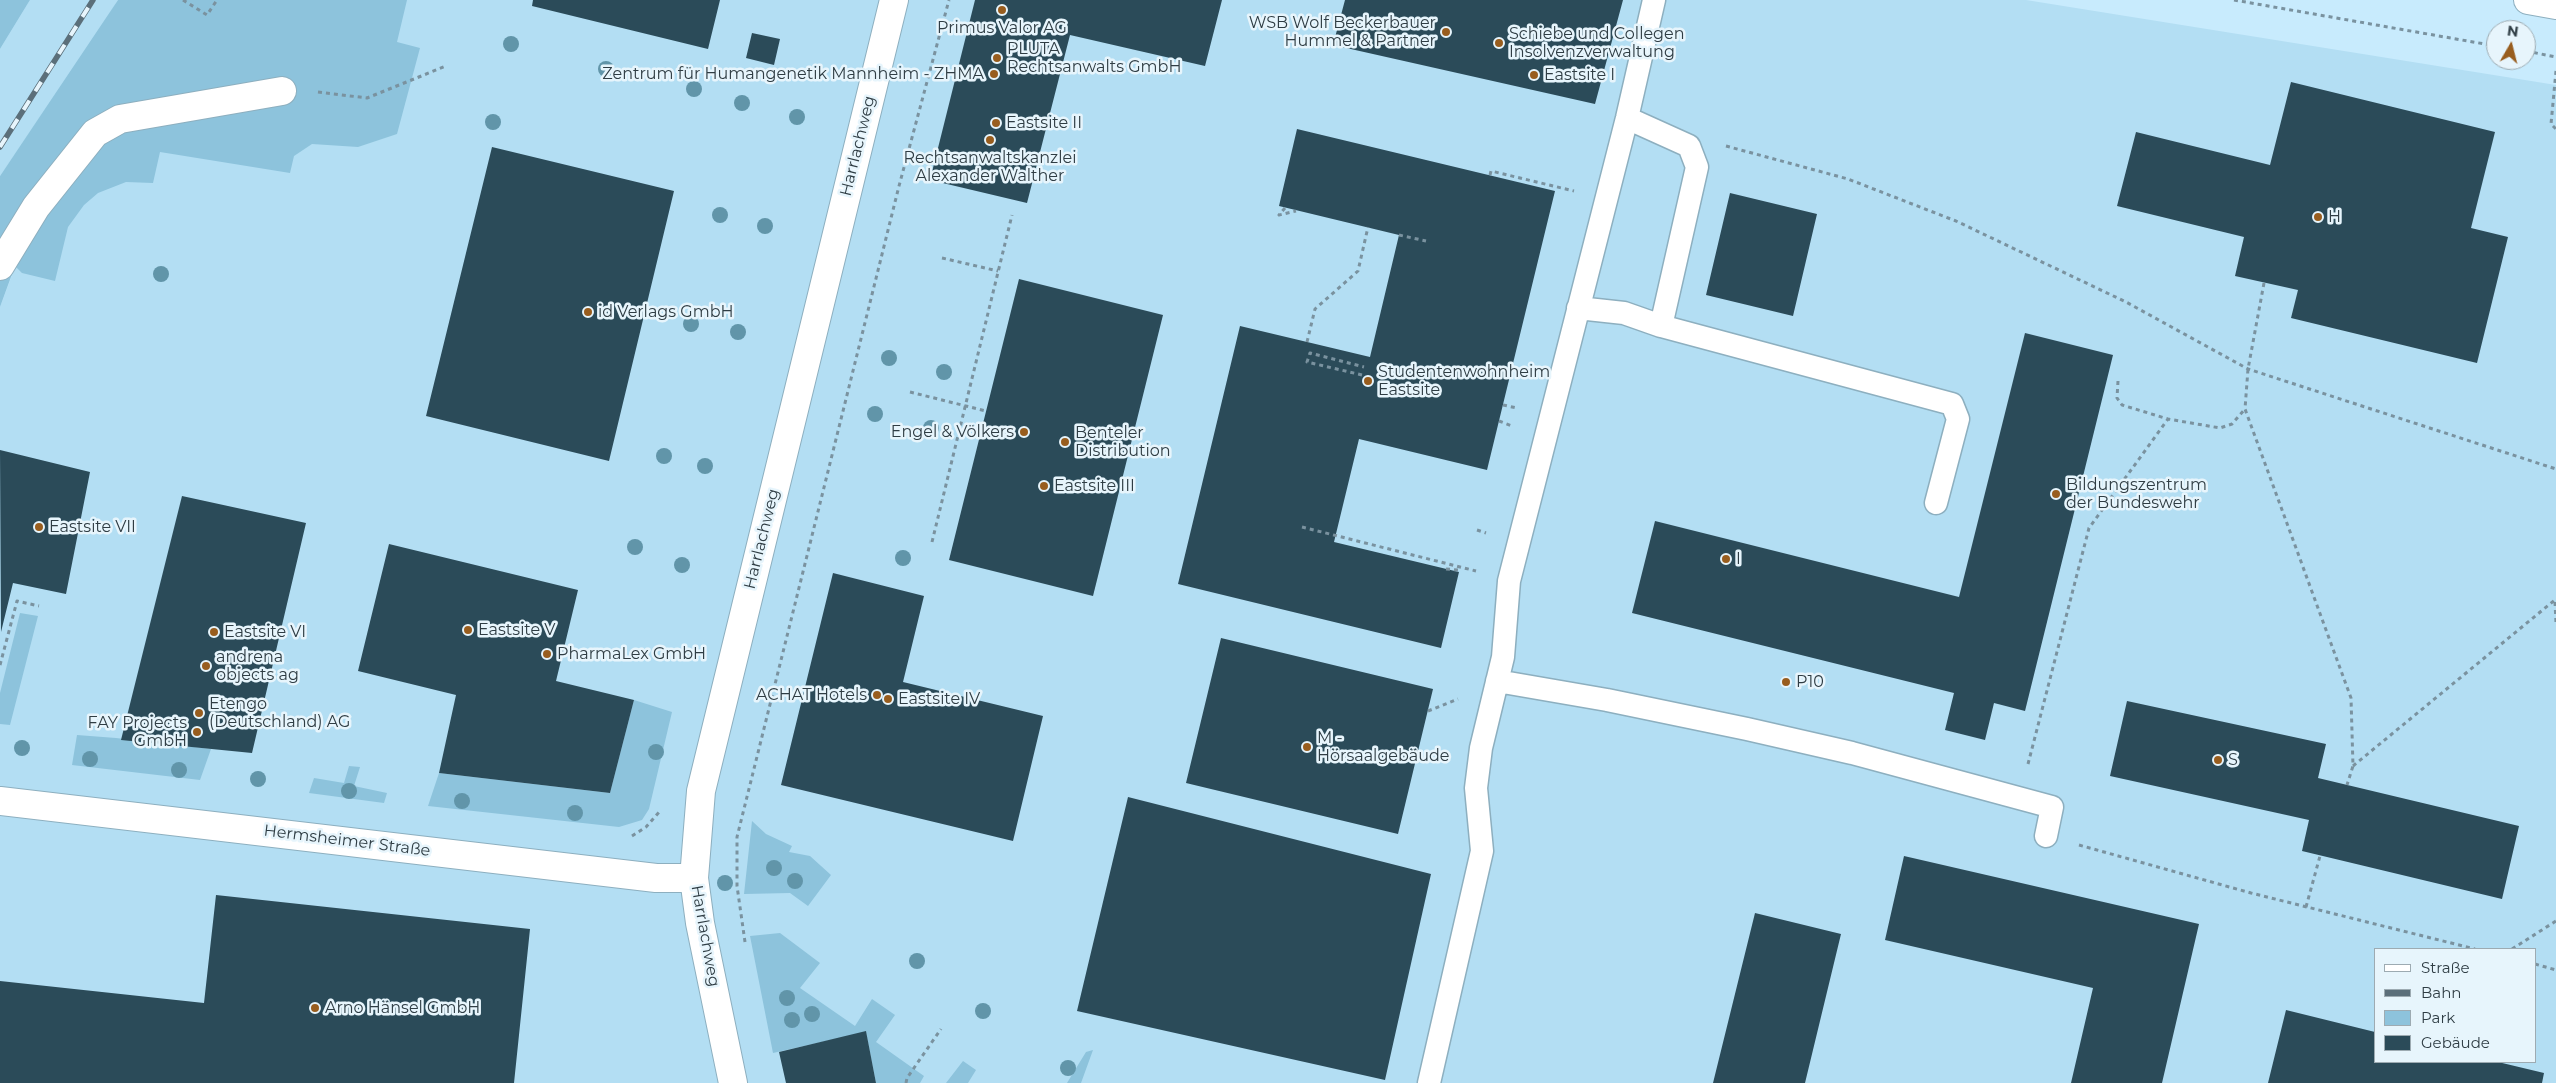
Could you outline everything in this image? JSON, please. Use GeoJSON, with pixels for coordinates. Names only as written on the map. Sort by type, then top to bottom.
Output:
{"type":"FeatureCollection","features":[{"type":"Feature","properties":{"kind":"street","name":"Harrlachweg"},"geometry":{"type":"LineString","coordinates":[[733,1083],[700,923],[694,878],[701,791],[894,0]]}},
{"type":"Feature","properties":{"kind":"street"},"geometry":{"type":"LineString","coordinates":[[2528,0],[2556,6]]}},
{"type":"Feature","properties":{"kind":"street"},"geometry":{"type":"LineString","coordinates":[[0,266],[36,207],[95,133],[120,119],[282,91]]}},
{"type":"Feature","properties":{"kind":"street","name":"Hermsheimer Straße"},"geometry":{"type":"LineString","coordinates":[[0,801],[656,878],[694,878]]}},
{"type":"Feature","properties":{"kind":"lane"},"geometry":{"type":"LineString","coordinates":[[1429,1083],[1482,851],[1476,788],[1481,748],[1502,657],[1509,581],[1628,118],[1654,0]]}},
{"type":"Feature","properties":{"kind":"lane"},"geometry":{"type":"LineString","coordinates":[[1628,118],[1689,146],[1697,167],[1661,326]]}},
{"type":"Feature","properties":{"kind":"lane"},"geometry":{"type":"LineString","coordinates":[[1578,308],[1624,313],[1661,326],[1952,404],[1958,419],[1936,503]]}},
{"type":"Feature","properties":{"kind":"lane"},"geometry":{"type":"LineString","coordinates":[[1497,681],[1608,700],[1757,731],[1852,753],[2052,807],[2046,836]]}},
{"type":"Feature","properties":{"kind":"path"},"geometry":{"type":"LineString","coordinates":[[183,0],[207,15],[217,0]]}},
{"type":"Feature","properties":{"kind":"path"},"geometry":{"type":"LineString","coordinates":[[746,947],[737,886],[737,837],[899,186],[949,0]]}},
{"type":"Feature","properties":{"kind":"path"},"geometry":{"type":"LineString","coordinates":[[2234,0],[2486,44]]}},
{"type":"Feature","properties":{"kind":"path"},"geometry":{"type":"LineString","coordinates":[[2536,53],[2556,57]]}},
{"type":"Feature","properties":{"kind":"path"},"geometry":{"type":"LineString","coordinates":[[282,91],[310,91],[367,98],[446,66]]}},
{"type":"Feature","properties":{"kind":"path"},"geometry":{"type":"LineString","coordinates":[[2556,71],[2551,124],[2556,129]]}},
{"type":"Feature","properties":{"kind":"path"},"geometry":{"type":"LineString","coordinates":[[1689,146],[1715,142],[1848,179],[1956,221],[2126,302],[2248,368],[2556,469]]}},
{"type":"Feature","properties":{"kind":"path"},"geometry":{"type":"LineString","coordinates":[[1490,176],[1491,171],[1567,189]]}},
{"type":"Feature","properties":{"kind":"path"},"geometry":{"type":"LineString","coordinates":[[1286,208],[1279,216],[1296,210]]}},
{"type":"Feature","properties":{"kind":"path"},"geometry":{"type":"LineString","coordinates":[[932,542],[1012,215]]}},
{"type":"Feature","properties":{"kind":"path"},"geometry":{"type":"LineString","coordinates":[[1307,342],[1315,309],[1358,271],[1368,227]]}},
{"type":"Feature","properties":{"kind":"path"},"geometry":{"type":"LineString","coordinates":[[1399,235],[1426,241]]}},
{"type":"Feature","properties":{"kind":"path"},"geometry":{"type":"LineString","coordinates":[[942,258],[998,272]]}},
{"type":"Feature","properties":{"kind":"path"},"geometry":{"type":"LineString","coordinates":[[2264,283],[2248,368],[2244,409],[2351,698],[2353,766],[2347,785]]}},
{"type":"Feature","properties":{"kind":"path"},"geometry":{"type":"LineString","coordinates":[[1362,376],[1307,362],[1310,354],[1364,367]]}},
{"type":"Feature","properties":{"kind":"path"},"geometry":{"type":"LineString","coordinates":[[2118,381],[2116,398],[2122,405],[2168,419],[2220,428],[2232,424],[2244,409]]}},
{"type":"Feature","properties":{"kind":"path"},"geometry":{"type":"LineString","coordinates":[[910,392],[986,411]]}},
{"type":"Feature","properties":{"kind":"path"},"geometry":{"type":"LineString","coordinates":[[2019,799],[2089,528],[2168,419]]}},
{"type":"Feature","properties":{"kind":"path"},"geometry":{"type":"LineString","coordinates":[[1302,527],[1447,563],[1509,581]]}},
{"type":"Feature","properties":{"kind":"path"},"geometry":{"type":"LineString","coordinates":[[1446,569],[1458,570],[1459,567],[1447,563]]}},
{"type":"Feature","properties":{"kind":"path"},"geometry":{"type":"LineString","coordinates":[[2353,766],[2556,600]]}},
{"type":"Feature","properties":{"kind":"path"},"geometry":{"type":"LineString","coordinates":[[2556,600],[2556,623]]}},
{"type":"Feature","properties":{"kind":"path"},"geometry":{"type":"LineString","coordinates":[[0,665],[17,601],[39,606]]}},
{"type":"Feature","properties":{"kind":"path"},"geometry":{"type":"LineString","coordinates":[[1428,710],[1464,696]]}},
{"type":"Feature","properties":{"kind":"path"},"geometry":{"type":"LineString","coordinates":[[623,835],[632,836],[646,827],[658,816],[661,809]]}},
{"type":"Feature","properties":{"kind":"path"},"geometry":{"type":"LineString","coordinates":[[2046,836],[2306,907],[2471,948]]}},
{"type":"Feature","properties":{"kind":"path"},"geometry":{"type":"LineString","coordinates":[[2306,907],[2320,856]]}},
{"type":"Feature","properties":{"kind":"path"},"geometry":{"type":"LineString","coordinates":[[2514,948],[2556,921]]}},
{"type":"Feature","properties":{"kind":"path"},"geometry":{"type":"LineString","coordinates":[[2536,964],[2556,970]]}},
{"type":"Feature","properties":{"kind":"path"},"geometry":{"type":"LineString","coordinates":[[906,1083],[907,1078],[941,1029]]}},
{"type":"Feature","properties":{"kind":"shaded area"},"geometry":{"type":"Polygon","coordinates":[[[30,0],[118,0],[94,39],[0,176],[0,49],[30,0]]]}},
{"type":"Feature","properties":{"kind":"shaded area"},"geometry":{"type":"Polygon","coordinates":[[[162,0],[2026,0],[2556,85],[2556,1083],[0,1083],[0,307],[27,235],[162,0]]]}},
{"type":"Feature","properties":{"kind":"green space"},"geometry":{"type":"Polygon","coordinates":[[[0,0],[30,0],[0,49],[0,0]]]}},
{"type":"Feature","properties":{"kind":"green space"},"geometry":{"type":"Polygon","coordinates":[[[118,0],[407,0],[397,42],[420,48],[397,134],[358,147],[312,144],[294,156],[290,173],[160,152],[153,183],[126,182],[98,193],[84,205],[68,227],[55,281],[22,273],[15,266],[0,307],[0,176],[118,0]]]}},
{"type":"Feature","properties":{"kind":"green space"},"geometry":{"type":"Polygon","coordinates":[[[20,613],[38,616],[10,725],[0,724],[0,693],[20,613]]]}},
{"type":"Feature","properties":{"kind":"green space"},"geometry":{"type":"Polygon","coordinates":[[[634,700],[672,712],[649,809],[642,820],[619,827],[428,806],[439,773],[610,793],[634,700]]]}},
{"type":"Feature","properties":{"kind":"green space"},"geometry":{"type":"Polygon","coordinates":[[[77,735],[211,749],[200,780],[72,765],[77,735]]]}},
{"type":"Feature","properties":{"kind":"green space"},"geometry":{"type":"Polygon","coordinates":[[[349,766],[360,767],[354,786],[387,793],[384,803],[309,793],[314,778],[344,783],[349,766]]]}},
{"type":"Feature","properties":{"kind":"green space"},"geometry":{"type":"Polygon","coordinates":[[[752,821],[766,834],[792,846],[789,852],[810,856],[831,875],[808,906],[790,893],[744,894],[752,821]]]}},
{"type":"Feature","properties":{"kind":"green space"},"geometry":{"type":"Polygon","coordinates":[[[780,933],[820,963],[800,988],[855,1026],[872,999],[895,1015],[876,1042],[924,1076],[920,1083],[876,1083],[866,1032],[773,1053],[750,936],[780,933]]]}},
{"type":"Feature","properties":{"kind":"green space"},"geometry":{"type":"Polygon","coordinates":[[[1093,1050],[1081,1083],[1067,1083],[1086,1052],[1093,1050]]]}},
{"type":"Feature","properties":{"kind":"green space"},"geometry":{"type":"Polygon","coordinates":[[[963,1061],[976,1070],[968,1083],[946,1083],[963,1061]]]}},
{"type":"Feature","properties":{"kind":"building"},"geometry":{"type":"Polygon","coordinates":[[[533,0],[720,0],[708,49],[532,6],[533,0]]]}},
{"type":"Feature","properties":{"kind":"building","name":"Eastsite II"},"geometry":{"type":"Polygon","coordinates":[[[975,0],[1222,0],[1205,66],[1070,35],[1027,203],[930,180],[975,0]]]}},
{"type":"Feature","properties":{"kind":"building","name":"Eastsite I"},"geometry":{"type":"Polygon","coordinates":[[[1345,0],[1623,0],[1595,104],[1333,45],[1345,0]]]}},
{"type":"Feature","properties":{"kind":"building"},"geometry":{"type":"Polygon","coordinates":[[[752,33],[780,39],[774,65],[746,58],[752,33]]]}},
{"type":"Feature","properties":{"kind":"building","name":"H"},"geometry":{"type":"Polygon","coordinates":[[[2291,82],[2495,132],[2471,228],[2508,237],[2477,363],[2291,318],[2298,290],[2235,276],[2244,237],[2117,206],[2136,132],[2270,165],[2291,82]]]}},
{"type":"Feature","properties":{"kind":"building","name":"Studentenwohnheim Eastsite"},"geometry":{"type":"Polygon","coordinates":[[[1297,129],[1555,191],[1487,470],[1359,439],[1334,542],[1459,572],[1441,648],[1178,584],[1240,326],[1370,357],[1399,235],[1279,206],[1297,129]]]}},
{"type":"Feature","properties":{"kind":"building"},"geometry":{"type":"Polygon","coordinates":[[[492,147],[674,191],[609,461],[426,416],[492,147]]]}},
{"type":"Feature","properties":{"kind":"building"},"geometry":{"type":"Polygon","coordinates":[[[1730,193],[1817,214],[1793,316],[1706,295],[1730,193]]]}},
{"type":"Feature","properties":{"kind":"building","name":"Eastsite III"},"geometry":{"type":"Polygon","coordinates":[[[1019,279],[1163,315],[1093,596],[949,560],[1019,279]]]}},
{"type":"Feature","properties":{"kind":"building","name":"I"},"geometry":{"type":"Polygon","coordinates":[[[2025,333],[2113,355],[2025,711],[1994,703],[1985,740],[1945,730],[1954,693],[1632,613],[1655,521],[1959,597],[2025,333]]]}},
{"type":"Feature","properties":{"kind":"building","name":"Eastsite VII"},"geometry":{"type":"Polygon","coordinates":[[[0,450],[90,472],[66,594],[13,583],[1,632],[0,450]]]}},
{"type":"Feature","properties":{"kind":"building","name":"Eastsite VI"},"geometry":{"type":"Polygon","coordinates":[[[182,496],[306,523],[252,753],[121,740],[182,496]]]}},
{"type":"Feature","properties":{"kind":"building","name":"Eastsite V"},"geometry":{"type":"Polygon","coordinates":[[[389,544],[578,590],[556,681],[634,700],[610,793],[439,773],[456,695],[358,671],[389,544]]]}},
{"type":"Feature","properties":{"kind":"building","name":"Eastsite IV"},"geometry":{"type":"Polygon","coordinates":[[[833,573],[924,596],[903,682],[1043,716],[1013,841],[781,785],[833,573]]]}},
{"type":"Feature","properties":{"kind":"building","name":"M - Hörsaalgebäude"},"geometry":{"type":"Polygon","coordinates":[[[1221,638],[1433,689],[1398,834],[1186,783],[1221,638]]]}},
{"type":"Feature","properties":{"kind":"building"},"geometry":{"type":"Polygon","coordinates":[[[2127,701],[2326,744],[2318,778],[2519,826],[2502,899],[2302,851],[2309,820],[2110,776],[2127,701]]]}},
{"type":"Feature","properties":{"kind":"building"},"geometry":{"type":"Polygon","coordinates":[[[1128,797],[1431,874],[1385,1080],[1077,1011],[1128,797]]]}},
{"type":"Feature","properties":{"kind":"building"},"geometry":{"type":"Polygon","coordinates":[[[1904,856],[2199,924],[2162,1083],[2071,1083],[2093,988],[1885,940],[1904,856]]]}},
{"type":"Feature","properties":{"kind":"building","name":"Arno Hänsel GmbH"},"geometry":{"type":"Polygon","coordinates":[[[216,895],[530,929],[514,1083],[0,1083],[0,981],[204,1003],[216,895]]]}},
{"type":"Feature","properties":{"kind":"building"},"geometry":{"type":"Polygon","coordinates":[[[1755,913],[1841,934],[1805,1083],[1713,1083],[1755,913]]]}},
{"type":"Feature","properties":{"kind":"building"},"geometry":{"type":"Polygon","coordinates":[[[2286,1010],[2374,1032],[2374,1063],[2502,1063],[2544,1073],[2542,1083],[2268,1083],[2286,1010]]]}},
{"type":"Feature","properties":{"kind":"building"},"geometry":{"type":"Polygon","coordinates":[[[866,1031],[876,1083],[786,1083],[779,1052],[866,1031]]]}},
{"type":"Feature","properties":{"kind":"railway"},"geometry":{"type":"LineString","coordinates":[[0,147],[93,0]]}},
{"type":"Feature","properties":{"kind":"place","name":"Primus Valor AG"},"geometry":{"type":"Point","coordinates":[1002,10]}},
{"type":"Feature","properties":{"kind":"place","name":"WSB Wolf Beckerbauer Hummel & Partner"},"geometry":{"type":"Point","coordinates":[1446,32]}},
{"type":"Feature","properties":{"kind":"place","name":"Schiebe und Collegen Insolvenzverwaltung"},"geometry":{"type":"Point","coordinates":[1499,43]}},
{"type":"Feature","properties":{"kind":"place","name":"PLUTA Rechtsanwalts GmbH"},"geometry":{"type":"Point","coordinates":[997,58]}},
{"type":"Feature","properties":{"kind":"place","name":"Zentrum für Humangenetik Mannheim - ZHMA"},"geometry":{"type":"Point","coordinates":[994,74]}},
{"type":"Feature","properties":{"kind":"place","name":"Eastsite I"},"geometry":{"type":"Point","coordinates":[1534,75]}},
{"type":"Feature","properties":{"kind":"place","name":"Eastsite II"},"geometry":{"type":"Point","coordinates":[996,123]}},
{"type":"Feature","properties":{"kind":"place","name":"Rechtsanwaltskanzlei Alexander Walther"},"geometry":{"type":"Point","coordinates":[990,140]}},
{"type":"Feature","properties":{"kind":"place","name":"H"},"geometry":{"type":"Point","coordinates":[2318,217]}},
{"type":"Feature","properties":{"kind":"place","name":"id Verlags GmbH"},"geometry":{"type":"Point","coordinates":[588,312]}},
{"type":"Feature","properties":{"kind":"place","name":"Studentenwohnheim Eastsite"},"geometry":{"type":"Point","coordinates":[1368,381]}},
{"type":"Feature","properties":{"kind":"place","name":"Engel & Völkers"},"geometry":{"type":"Point","coordinates":[1024,432]}},
{"type":"Feature","properties":{"kind":"place","name":"Benteler Distribution"},"geometry":{"type":"Point","coordinates":[1065,442]}},
{"type":"Feature","properties":{"kind":"place","name":"Eastsite III"},"geometry":{"type":"Point","coordinates":[1044,486]}},
{"type":"Feature","properties":{"kind":"place","name":"Bildungszentrum der Bundeswehr"},"geometry":{"type":"Point","coordinates":[2056,494]}},
{"type":"Feature","properties":{"kind":"place","name":"Eastsite VII"},"geometry":{"type":"Point","coordinates":[39,527]}},
{"type":"Feature","properties":{"kind":"place","name":"I"},"geometry":{"type":"Point","coordinates":[1726,559]}},
{"type":"Feature","properties":{"kind":"place","name":"Eastsite V"},"geometry":{"type":"Point","coordinates":[468,630]}},
{"type":"Feature","properties":{"kind":"place","name":"Eastsite VI"},"geometry":{"type":"Point","coordinates":[214,632]}},
{"type":"Feature","properties":{"kind":"place","name":"PharmaLex GmbH"},"geometry":{"type":"Point","coordinates":[547,654]}},
{"type":"Feature","properties":{"kind":"place","name":"andrena objects ag"},"geometry":{"type":"Point","coordinates":[206,666]}},
{"type":"Feature","properties":{"kind":"place","name":"P10"},"geometry":{"type":"Point","coordinates":[1786,682]}},
{"type":"Feature","properties":{"kind":"place","name":"ACHAT Hotels"},"geometry":{"type":"Point","coordinates":[877,695]}},
{"type":"Feature","properties":{"kind":"place","name":"Eastsite IV"},"geometry":{"type":"Point","coordinates":[888,699]}},
{"type":"Feature","properties":{"kind":"place","name":"Etengo (Deutschland) AG"},"geometry":{"type":"Point","coordinates":[199,713]}},
{"type":"Feature","properties":{"kind":"place","name":"FAY Projects GmbH"},"geometry":{"type":"Point","coordinates":[197,732]}},
{"type":"Feature","properties":{"kind":"place","name":"M - Hörsaalgebäude"},"geometry":{"type":"Point","coordinates":[1307,747]}},
{"type":"Feature","properties":{"kind":"place","name":"S"},"geometry":{"type":"Point","coordinates":[2218,760]}},
{"type":"Feature","properties":{"kind":"place","name":"Arno Hänsel GmbH"},"geometry":{"type":"Point","coordinates":[315,1008]}}]}
